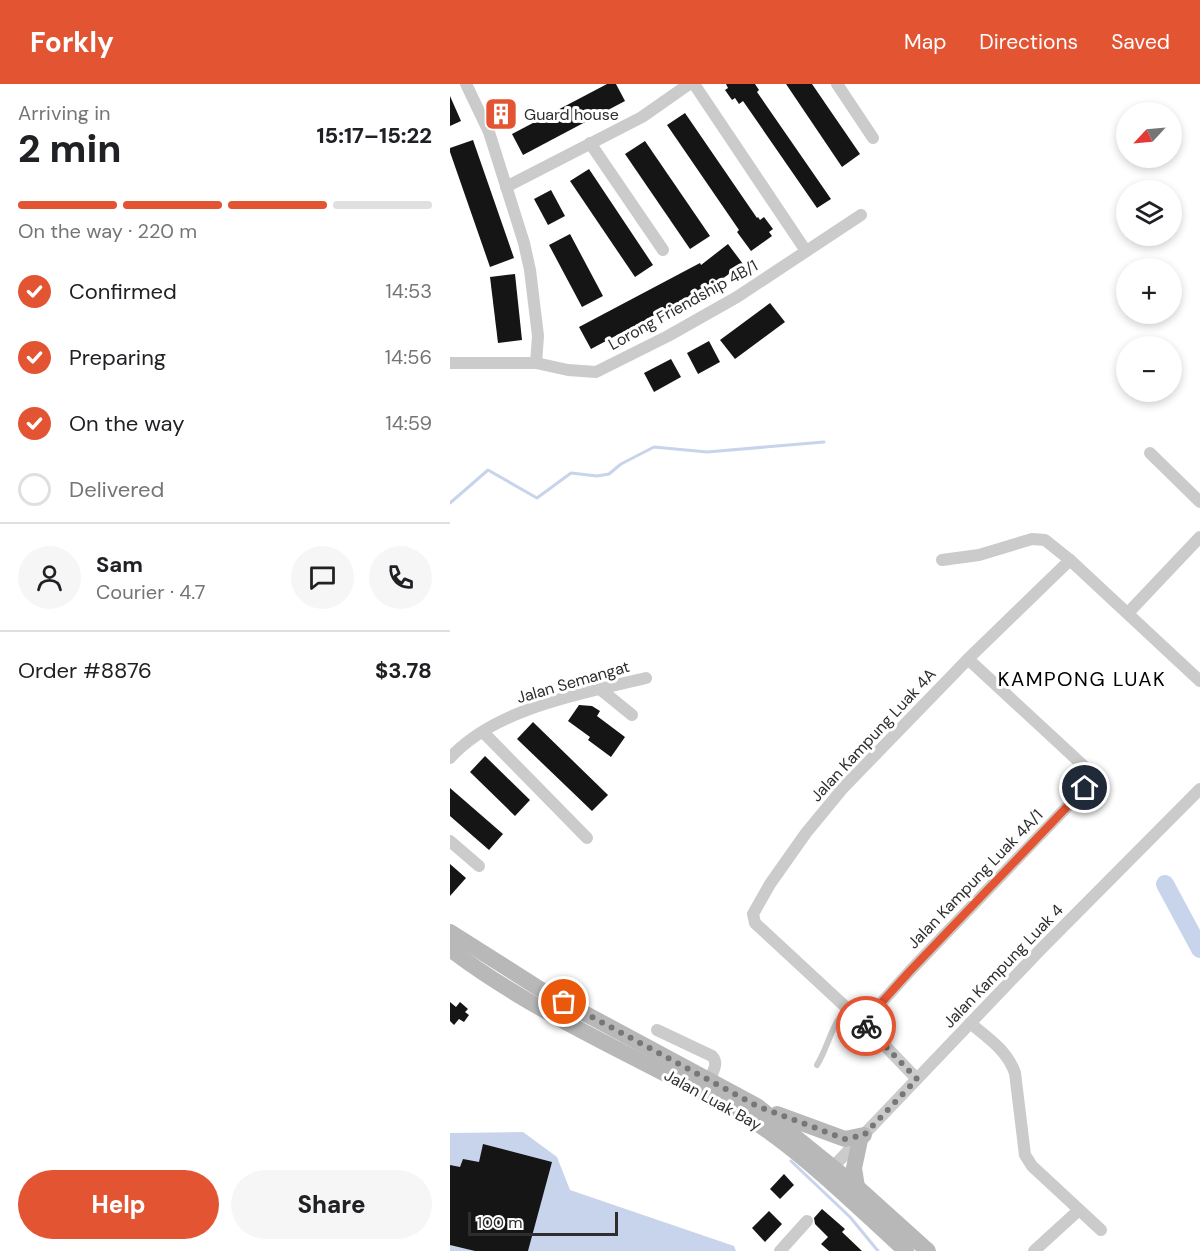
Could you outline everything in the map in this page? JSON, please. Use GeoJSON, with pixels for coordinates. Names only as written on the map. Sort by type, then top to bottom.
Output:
{"type":"FeatureCollection","features":[{"type":"Feature","properties":{"kind":"street"},"geometry":{"type":"LineString","coordinates":[[466,84],[489,132],[530,270],[538,336],[536,363]]}},
{"type":"Feature","properties":{"kind":"street"},"geometry":{"type":"LineString","coordinates":[[506,187],[642,117],[689,84]]}},
{"type":"Feature","properties":{"kind":"street"},"geometry":{"type":"LineString","coordinates":[[694,84],[806,251]]}},
{"type":"Feature","properties":{"kind":"street"},"geometry":{"type":"LineString","coordinates":[[837,84],[873,138]]}},
{"type":"Feature","properties":{"kind":"street"},"geometry":{"type":"LineString","coordinates":[[590,143],[663,250]]}},
{"type":"Feature","properties":{"kind":"street","name":"Lorong Friendship 4B/1"},"geometry":{"type":"LineString","coordinates":[[453,363],[536,363],[568,370],[596,372],[668,336],[737,297],[861,215]]}},
{"type":"Feature","properties":{"kind":"street"},"geometry":{"type":"LineString","coordinates":[[1150,453],[1200,502]]}},
{"type":"Feature","properties":{"kind":"street"},"geometry":{"type":"LineString","coordinates":[[1128,613],[1200,537]]}},
{"type":"Feature","properties":{"kind":"street"},"geometry":{"type":"LineString","coordinates":[[942,560],[979,555],[1037,539],[1045,540],[1070,560],[1200,681]]}},
{"type":"Feature","properties":{"kind":"street"},"geometry":{"type":"LineString","coordinates":[[972,655],[1070,560]]}},
{"type":"Feature","properties":{"kind":"street","name":"Jalan Kampung Luak 4A"},"geometry":{"type":"LineString","coordinates":[[917,1079],[863,1023],[755,922],[753,914],[806,833],[843,788],[972,655]]}},
{"type":"Feature","properties":{"kind":"street","name":"Jalan Kampung Luak 4A/1"},"geometry":{"type":"LineString","coordinates":[[863,1023],[1085,788],[1090,779],[1088,770],[972,655]]}},
{"type":"Feature","properties":{"kind":"street","name":"Jalan Semangat"},"geometry":{"type":"LineString","coordinates":[[450,758],[483,732],[532,707],[646,678]]}},
{"type":"Feature","properties":{"kind":"street"},"geometry":{"type":"LineString","coordinates":[[600,689],[632,715]]}},
{"type":"Feature","properties":{"kind":"street"},"geometry":{"type":"LineString","coordinates":[[483,732],[587,838]]}},
{"type":"Feature","properties":{"kind":"street","name":"Jalan Kampung Luak 4"},"geometry":{"type":"LineString","coordinates":[[827,1173],[970,1023],[1200,789]]}},
{"type":"Feature","properties":{"kind":"street"},"geometry":{"type":"LineString","coordinates":[[450,840],[479,866]]}},
{"type":"Feature","properties":{"kind":"street","name":"Jalan Luak Bay"},"geometry":{"type":"LineString","coordinates":[[450,932],[543,991],[757,1106],[779,1121],[827,1173],[907,1248],[928,1251]]}},
{"type":"Feature","properties":{"kind":"street","name":"Jalan Luak Bay"},"geometry":{"type":"LineString","coordinates":[[450,949],[532,1002],[640,1061],[733,1108],[827,1173],[857,1187],[907,1248]]}},
{"type":"Feature","properties":{"kind":"street"},"geometry":{"type":"LineString","coordinates":[[970,1023],[1005,1052],[1011,1062],[1015,1073],[1025,1155],[1032,1166],[1101,1230]]}},
{"type":"Feature","properties":{"kind":"street"},"geometry":{"type":"LineString","coordinates":[[657,1030],[716,1059],[710,1080]]}},
{"type":"Feature","properties":{"kind":"street"},"geometry":{"type":"LineString","coordinates":[[757,1106],[832,1136],[845,1139],[862,1137],[854,1168],[857,1187]]}},
{"type":"Feature","properties":{"kind":"street"},"geometry":{"type":"LineString","coordinates":[[1034,1251],[1079,1210]]}},
{"type":"Feature","properties":{"kind":"street"},"geometry":{"type":"LineString","coordinates":[[780,1251],[807,1221]]}},
{"type":"Feature","properties":{"kind":"lane"},"geometry":{"type":"LineString","coordinates":[[817,1065],[827,1050],[834,1024],[847,1008]]}},
{"type":"Feature","properties":{"kind":"water"},"geometry":{"type":"Polygon","coordinates":[[[523,1132],[557,1157],[570,1190],[734,1246],[736,1251],[450,1251],[450,1133],[523,1132]]]}},
{"type":"Feature","properties":{"kind":"building"},"geometry":{"type":"Polygon","coordinates":[[[607,84],[616,84],[625,101],[523,155],[512,134],[607,84]]]}},
{"type":"Feature","properties":{"kind":"building"},"geometry":{"type":"Polygon","coordinates":[[[726,84],[755,84],[759,90],[757,92],[831,199],[817,208],[743,101],[739,104],[735,98],[732,100],[725,90],[728,88],[726,84]]]}},
{"type":"Feature","properties":{"kind":"building"},"geometry":{"type":"Polygon","coordinates":[[[786,84],[812,84],[860,154],[842,167],[786,84]]]}},
{"type":"Feature","properties":{"kind":"building"},"geometry":{"type":"Polygon","coordinates":[[[450,96],[461,121],[450,126],[450,96]]]}},
{"type":"Feature","properties":{"kind":"building"},"geometry":{"type":"Polygon","coordinates":[[[685,113],[757,218],[760,220],[764,217],[773,229],[769,232],[772,236],[751,251],[667,125],[685,113]]]}},
{"type":"Feature","properties":{"kind":"building"},"geometry":{"type":"Polygon","coordinates":[[[473,140],[514,258],[490,267],[450,152],[450,148],[473,140]]]}},
{"type":"Feature","properties":{"kind":"building"},"geometry":{"type":"Polygon","coordinates":[[[645,141],[710,236],[690,249],[625,154],[645,141]]]}},
{"type":"Feature","properties":{"kind":"building"},"geometry":{"type":"Polygon","coordinates":[[[589,169],[653,265],[635,277],[570,181],[589,169]]]}},
{"type":"Feature","properties":{"kind":"building"},"geometry":{"type":"Polygon","coordinates":[[[551,190],[565,216],[548,225],[534,199],[551,190]]]}},
{"type":"Feature","properties":{"kind":"building"},"geometry":{"type":"Polygon","coordinates":[[[570,234],[603,296],[582,307],[549,245],[570,234]]]}},
{"type":"Feature","properties":{"kind":"building"},"geometry":{"type":"Polygon","coordinates":[[[728,244],[743,264],[722,279],[591,349],[579,327],[700,263],[701,265],[728,244]]]}},
{"type":"Feature","properties":{"kind":"building"},"geometry":{"type":"Polygon","coordinates":[[[515,274],[522,340],[498,343],[490,277],[515,274]]]}},
{"type":"Feature","properties":{"kind":"building"},"geometry":{"type":"Polygon","coordinates":[[[770,303],[785,322],[735,359],[720,340],[770,303]]]}},
{"type":"Feature","properties":{"kind":"building"},"geometry":{"type":"Polygon","coordinates":[[[709,341],[720,362],[698,374],[687,353],[709,341]]]}},
{"type":"Feature","properties":{"kind":"building"},"geometry":{"type":"Polygon","coordinates":[[[671,359],[681,377],[654,392],[644,373],[671,359]]]}},
{"type":"Feature","properties":{"kind":"building"},"geometry":{"type":"Polygon","coordinates":[[[579,705],[592,706],[600,711],[597,716],[625,737],[611,757],[588,740],[590,737],[568,721],[579,705]]]}},
{"type":"Feature","properties":{"kind":"building"},"geometry":{"type":"Polygon","coordinates":[[[533,722],[608,795],[592,811],[517,739],[533,722]]]}},
{"type":"Feature","properties":{"kind":"building"},"geometry":{"type":"Polygon","coordinates":[[[485,756],[530,800],[515,816],[470,772],[485,756]]]}},
{"type":"Feature","properties":{"kind":"building"},"geometry":{"type":"Polygon","coordinates":[[[450,788],[503,834],[489,850],[450,816],[450,788]]]}},
{"type":"Feature","properties":{"kind":"building"},"geometry":{"type":"Polygon","coordinates":[[[450,864],[466,878],[450,896],[450,864]]]}},
{"type":"Feature","properties":{"kind":"building"},"geometry":{"type":"Polygon","coordinates":[[[450,1002],[456,1007],[460,1002],[468,1009],[465,1012],[469,1015],[464,1022],[459,1019],[454,1025],[450,1021],[450,1002]]]}},
{"type":"Feature","properties":{"kind":"building"},"geometry":{"type":"Polygon","coordinates":[[[483,1144],[552,1162],[528,1251],[475,1251],[450,1245],[450,1165],[460,1167],[463,1159],[479,1162],[483,1144]]]}},
{"type":"Feature","properties":{"kind":"building"},"geometry":{"type":"Polygon","coordinates":[[[784,1174],[794,1185],[780,1199],[770,1189],[784,1174]]]}},
{"type":"Feature","properties":{"kind":"building"},"geometry":{"type":"Polygon","coordinates":[[[822,1209],[845,1229],[842,1232],[862,1251],[829,1251],[821,1244],[828,1237],[815,1224],[814,1218],[822,1209]]]}},
{"type":"Feature","properties":{"kind":"building"},"geometry":{"type":"Polygon","coordinates":[[[769,1211],[782,1224],[765,1242],[752,1228],[769,1211]]]}},
{"type":"Feature","properties":{"kind":"waterway"},"geometry":{"type":"LineString","coordinates":[[450,503],[488,470],[537,498],[571,473],[597,476],[609,474],[621,464],[654,447],[707,452],[824,442]]}},
{"type":"Feature","properties":{"kind":"waterway"},"geometry":{"type":"LineString","coordinates":[[1165,884],[1200,949]]}},
{"type":"Feature","properties":{"kind":"waterway"},"geometry":{"type":"LineString","coordinates":[[791,1161],[850,1217],[878,1251]]}},
{"type":"Feature","properties":{"kind":"way so far"},"geometry":{"type":"LineString","coordinates":[[564,1002],[757,1106],[845,1139],[864,1135],[917,1079],[866,1026]]}},
{"type":"Feature","properties":{"kind":"place","name":"Guard house"},"geometry":{"type":"Point","coordinates":[501,114]}},
{"type":"Feature","properties":{"kind":"district","name":"KAMPONG LUAK"},"geometry":{"type":"Point","coordinates":[1082,679]}},
{"type":"Feature","properties":{"kind":"route"},"geometry":{"type":"LineString","coordinates":[[866,1026],[863,1023],[909,972],[1085,788]]}}]}
